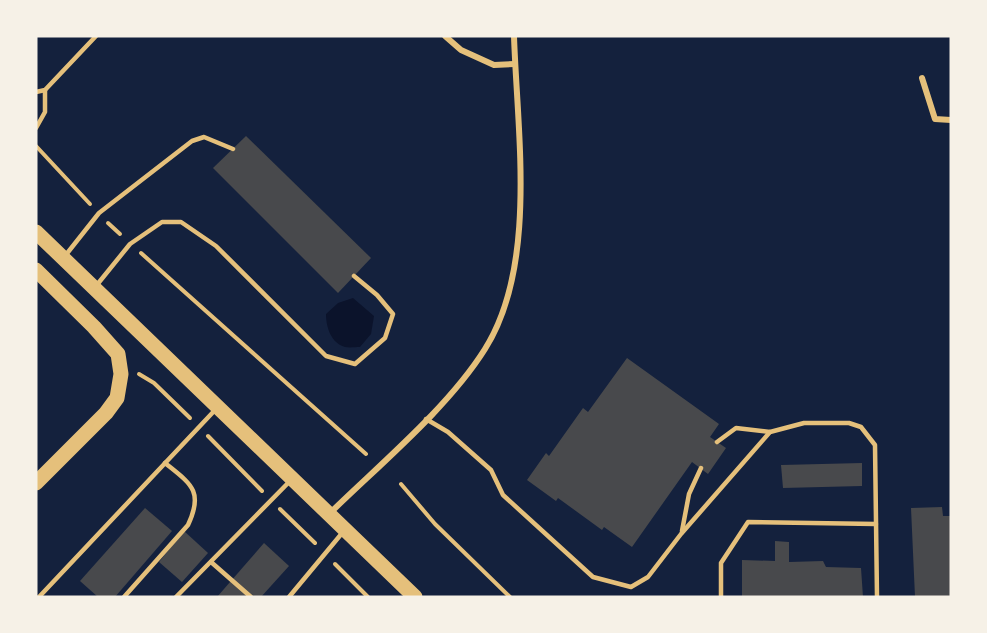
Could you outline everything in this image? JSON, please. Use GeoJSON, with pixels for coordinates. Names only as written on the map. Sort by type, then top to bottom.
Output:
{"type":"FeatureCollection","features":[{"type":"Feature","properties":{"kind":"main road"},"geometry":{"type":"LineString","coordinates":[[36,232],[415,597]]}},
{"type":"Feature","properties":{"kind":"main road"},"geometry":{"type":"LineString","coordinates":[[36,270],[118,354],[122,374],[117,398],[106,413],[36,483]]}},
{"type":"Feature","properties":{"kind":"street"},"geometry":{"type":"LineString","coordinates":[[446,36],[461,50],[494,65],[515,64]]}},
{"type":"Feature","properties":{"kind":"street"},"geometry":{"type":"LineString","coordinates":[[328,514],[426,419],[456,386],[485,349],[498,325],[509,292],[517,251],[520,198],[514,36]]}},
{"type":"Feature","properties":{"kind":"street"},"geometry":{"type":"LineString","coordinates":[[922,78],[935,118],[951,120]]}},
{"type":"Feature","properties":{"kind":"lane"},"geometry":{"type":"LineString","coordinates":[[36,92],[45,90],[96,36]]}},
{"type":"Feature","properties":{"kind":"lane"},"geometry":{"type":"LineString","coordinates":[[36,128],[45,112],[45,90]]}},
{"type":"Feature","properties":{"kind":"lane"},"geometry":{"type":"LineString","coordinates":[[63,258],[99,213],[192,141],[204,137],[233,149]]}},
{"type":"Feature","properties":{"kind":"lane"},"geometry":{"type":"LineString","coordinates":[[94,288],[130,244],[162,222],[181,222],[216,246],[326,356],[355,364],[385,338],[393,314],[354,276]]}},
{"type":"Feature","properties":{"kind":"lane"},"geometry":{"type":"LineString","coordinates":[[39,597],[218,407]]}},
{"type":"Feature","properties":{"kind":"lane"},"geometry":{"type":"LineString","coordinates":[[426,419],[448,432],[491,470],[503,495],[592,577],[631,587],[648,577],[681,534],[770,432]]}},
{"type":"Feature","properties":{"kind":"lane"},"geometry":{"type":"LineString","coordinates":[[717,442],[736,428],[770,432],[804,423],[849,423],[861,427],[875,445],[877,597]]}},
{"type":"Feature","properties":{"kind":"lane"},"geometry":{"type":"LineString","coordinates":[[124,597],[188,525],[197,503],[193,489],[165,463]]}},
{"type":"Feature","properties":{"kind":"lane"},"geometry":{"type":"LineString","coordinates":[[681,534],[689,494],[701,468]]}},
{"type":"Feature","properties":{"kind":"lane"},"geometry":{"type":"LineString","coordinates":[[176,597],[292,479]]}},
{"type":"Feature","properties":{"kind":"lane"},"geometry":{"type":"LineString","coordinates":[[721,597],[721,563],[748,522],[876,524]]}},
{"type":"Feature","properties":{"kind":"lane"},"geometry":{"type":"LineString","coordinates":[[289,597],[345,530]]}},
{"type":"Feature","properties":{"kind":"lane"},"geometry":{"type":"LineString","coordinates":[[211,562],[251,597]]}},
{"type":"Feature","properties":{"kind":"path"},"geometry":{"type":"LineString","coordinates":[[36,146],[130,244],[366,454]]}},
{"type":"Feature","properties":{"kind":"path"},"geometry":{"type":"LineString","coordinates":[[401,484],[435,525],[510,597]]}},
{"type":"Feature","properties":{"kind":"water"},"geometry":{"type":"Polygon","coordinates":[[[353,298],[374,316],[371,334],[360,347],[340,345],[333,338],[327,324],[326,314],[338,303],[353,298]]]}},
{"type":"Feature","properties":{"kind":"building"},"geometry":{"type":"Polygon","coordinates":[[[246,136],[371,258],[338,293],[213,168],[246,136]]]}},
{"type":"Feature","properties":{"kind":"building"},"geometry":{"type":"Polygon","coordinates":[[[627,358],[719,424],[710,437],[726,448],[708,474],[692,462],[632,547],[604,527],[602,530],[558,498],[556,501],[527,480],[546,453],[549,456],[583,408],[588,412],[627,358]]]}},
{"type":"Feature","properties":{"kind":"building"},"geometry":{"type":"Polygon","coordinates":[[[862,463],[862,486],[783,488],[781,465],[862,463]]]}},
{"type":"Feature","properties":{"kind":"building"},"geometry":{"type":"Polygon","coordinates":[[[942,507],[943,516],[951,516],[951,597],[915,597],[911,508],[942,507]]]}},
{"type":"Feature","properties":{"kind":"building"},"geometry":{"type":"Polygon","coordinates":[[[145,508],[172,531],[115,597],[98,597],[80,581],[145,508]]]}},
{"type":"Feature","properties":{"kind":"building"},"geometry":{"type":"Polygon","coordinates":[[[184,531],[208,553],[182,582],[159,562],[184,531]]]}},
{"type":"Feature","properties":{"kind":"building"},"geometry":{"type":"Polygon","coordinates":[[[775,541],[789,542],[789,562],[823,561],[826,567],[861,568],[863,597],[742,597],[742,560],[775,561],[775,541]]]}},
{"type":"Feature","properties":{"kind":"building"},"geometry":{"type":"Polygon","coordinates":[[[264,543],[289,566],[261,597],[217,597],[264,543]]]}}]}
